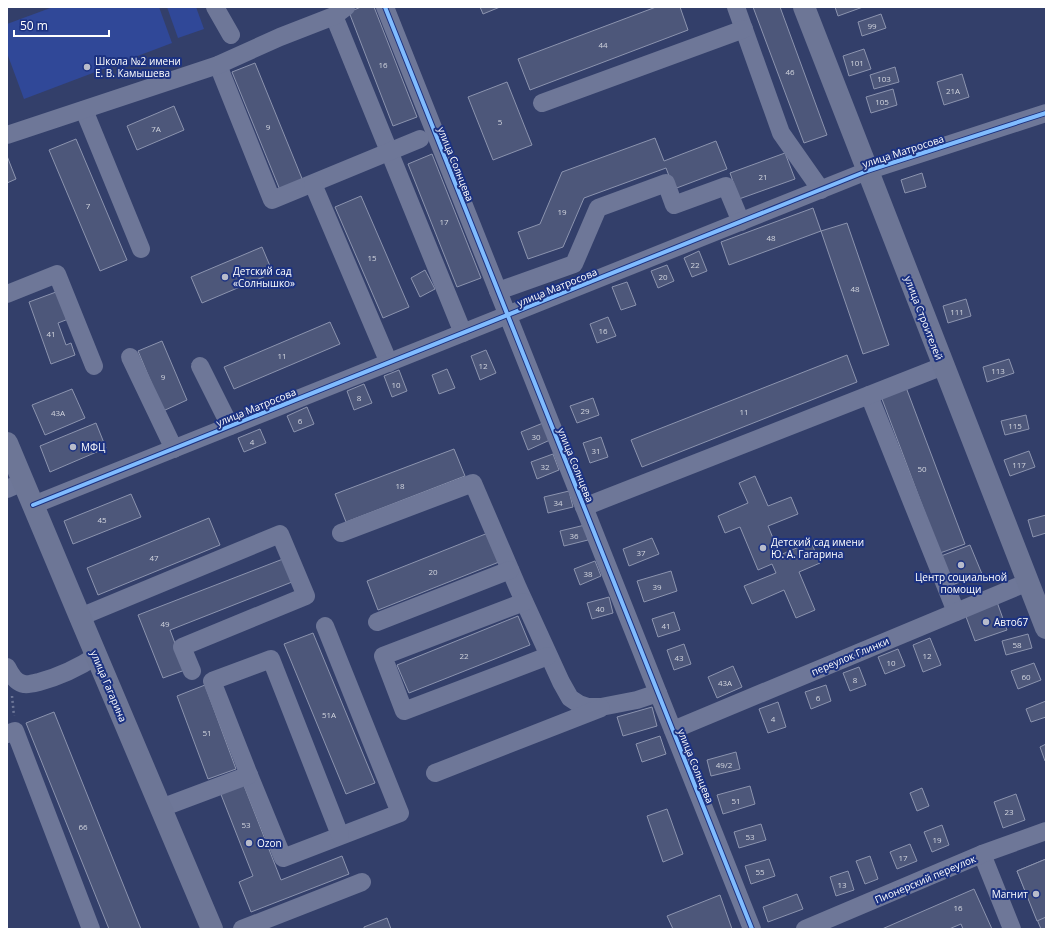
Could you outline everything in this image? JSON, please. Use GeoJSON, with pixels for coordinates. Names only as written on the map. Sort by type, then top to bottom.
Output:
{"type":"FeatureCollection","features":[{"type":"Feature","properties":{"kind":"main road","name":"улица Строителей"},"geometry":{"type":"LineString","coordinates":[[804,7],[1046,628]]}},
{"type":"Feature","properties":{"kind":"main road","name":"улица Гагарина"},"geometry":{"type":"LineString","coordinates":[[7,443],[15,485],[33,505],[212,929]]}},
{"type":"Feature","properties":{"kind":"street"},"geometry":{"type":"LineString","coordinates":[[215,7],[231,35]]}},
{"type":"Feature","properties":{"kind":"street","name":"улица Солнцева"},"geometry":{"type":"LineString","coordinates":[[385,7],[752,929]]}},
{"type":"Feature","properties":{"kind":"street"},"geometry":{"type":"LineString","coordinates":[[736,7],[781,133],[822,190]]}},
{"type":"Feature","properties":{"kind":"street"},"geometry":{"type":"LineString","coordinates":[[7,135],[218,65],[340,11],[390,151],[463,333]]}},
{"type":"Feature","properties":{"kind":"street"},"geometry":{"type":"LineString","coordinates":[[542,103],[744,29]]}},
{"type":"Feature","properties":{"kind":"street"},"geometry":{"type":"LineString","coordinates":[[218,65],[272,200],[420,139]]}},
{"type":"Feature","properties":{"kind":"street"},"geometry":{"type":"LineString","coordinates":[[84,110],[141,249]]}},
{"type":"Feature","properties":{"kind":"street","name":"улица Матросова"},"geometry":{"type":"LineString","coordinates":[[33,505],[868,171],[1046,113]]}},
{"type":"Feature","properties":{"kind":"street"},"geometry":{"type":"LineString","coordinates":[[498,291],[574,264],[598,208],[666,183],[674,206],[726,186],[741,222]]}},
{"type":"Feature","properties":{"kind":"street"},"geometry":{"type":"LineString","coordinates":[[313,184],[388,363]]}},
{"type":"Feature","properties":{"kind":"street"},"geometry":{"type":"LineString","coordinates":[[7,294],[57,274],[94,366]]}},
{"type":"Feature","properties":{"kind":"street"},"geometry":{"type":"LineString","coordinates":[[130,357],[174,449]]}},
{"type":"Feature","properties":{"kind":"street"},"geometry":{"type":"LineString","coordinates":[[200,366],[230,426]]}},
{"type":"Feature","properties":{"kind":"street"},"geometry":{"type":"LineString","coordinates":[[584,507],[943,366]]}},
{"type":"Feature","properties":{"kind":"street"},"geometry":{"type":"LineString","coordinates":[[869,395],[956,612]]}},
{"type":"Feature","properties":{"kind":"street"},"geometry":{"type":"LineString","coordinates":[[341,533],[472,483],[560,682],[570,698],[579,704],[588,707],[602,707]]}},
{"type":"Feature","properties":{"kind":"street"},"geometry":{"type":"LineString","coordinates":[[80,617],[280,534],[306,596],[182,647],[192,671]]}},
{"type":"Feature","properties":{"kind":"street"},"geometry":{"type":"LineString","coordinates":[[377,622],[510,570]]}},
{"type":"Feature","properties":{"kind":"street","name":"переулок Глинки"},"geometry":{"type":"LineString","coordinates":[[673,730],[1028,582]]}},
{"type":"Feature","properties":{"kind":"street"},"geometry":{"type":"LineString","coordinates":[[524,602],[382,656],[404,712],[548,656]]}},
{"type":"Feature","properties":{"kind":"street"},"geometry":{"type":"LineString","coordinates":[[325,626],[400,813],[283,858],[212,681],[271,659],[340,836]]}},
{"type":"Feature","properties":{"kind":"street"},"geometry":{"type":"LineString","coordinates":[[8,669],[17,681],[24,684],[34,683],[62,674],[78,667],[96,656]]}},
{"type":"Feature","properties":{"kind":"street"},"geometry":{"type":"LineString","coordinates":[[435,773],[602,707],[637,700],[658,693]]}},
{"type":"Feature","properties":{"kind":"street"},"geometry":{"type":"LineString","coordinates":[[11,733],[92,929]]}},
{"type":"Feature","properties":{"kind":"street"},"geometry":{"type":"LineString","coordinates":[[161,808],[249,775]]}},
{"type":"Feature","properties":{"kind":"street","name":"Пионерский переулок"},"geometry":{"type":"LineString","coordinates":[[805,929],[982,854],[1046,831]]}},
{"type":"Feature","properties":{"kind":"street"},"geometry":{"type":"LineString","coordinates":[[982,854],[1012,929]]}},
{"type":"Feature","properties":{"kind":"street"},"geometry":{"type":"LineString","coordinates":[[242,929],[362,882]]}},
{"type":"Feature","properties":{"kind":"path"},"geometry":{"type":"LineString","coordinates":[[8,669],[11,733]]}},
{"type":"Feature","properties":{"kind":"shaded area"},"geometry":{"type":"Polygon","coordinates":[[[53,7],[159,7],[172,43],[24,99],[7,53],[7,24],[53,7]]]}},
{"type":"Feature","properties":{"kind":"shaded area"},"geometry":{"type":"Polygon","coordinates":[[[167,7],[196,7],[204,29],[178,38],[167,7]]]}},
{"type":"Feature","properties":{"kind":"building"},"geometry":{"type":"Polygon","coordinates":[[[361,7],[374,7],[417,117],[393,126],[349,12],[361,7]]]}},
{"type":"Feature","properties":{"kind":"building"},"geometry":{"type":"Polygon","coordinates":[[[480,7],[500,7],[483,14],[480,7]]]}},
{"type":"Feature","properties":{"kind":"building"},"geometry":{"type":"Polygon","coordinates":[[[656,7],[680,7],[688,30],[530,90],[518,59],[656,7]]]}},
{"type":"Feature","properties":{"kind":"building"},"geometry":{"type":"Polygon","coordinates":[[[753,7],[780,7],[827,135],[804,143],[753,7]]]}},
{"type":"Feature","properties":{"kind":"building"},"geometry":{"type":"Polygon","coordinates":[[[835,7],[863,7],[838,16],[835,7]]]}},
{"type":"Feature","properties":{"kind":"building"},"geometry":{"type":"Polygon","coordinates":[[[881,14],[886,28],[862,36],[858,22],[881,14]]]}},
{"type":"Feature","properties":{"kind":"building"},"geometry":{"type":"Polygon","coordinates":[[[864,49],[871,69],[849,76],[843,56],[864,49]]]}},
{"type":"Feature","properties":{"kind":"building"},"geometry":{"type":"Polygon","coordinates":[[[255,63],[303,181],[280,190],[232,72],[255,63]]]}},
{"type":"Feature","properties":{"kind":"building"},"geometry":{"type":"Polygon","coordinates":[[[895,67],[899,82],[874,89],[870,75],[895,67]]]}},
{"type":"Feature","properties":{"kind":"building"},"geometry":{"type":"Polygon","coordinates":[[[962,74],[969,97],[944,105],[937,82],[962,74]]]}},
{"type":"Feature","properties":{"kind":"building"},"geometry":{"type":"Polygon","coordinates":[[[507,82],[532,145],[493,160],[468,97],[507,82]]]}},
{"type":"Feature","properties":{"kind":"building"},"geometry":{"type":"Polygon","coordinates":[[[893,89],[897,105],[871,113],[866,97],[893,89]]]}},
{"type":"Feature","properties":{"kind":"building"},"geometry":{"type":"Polygon","coordinates":[[[174,106],[184,130],[137,150],[127,126],[174,106]]]}},
{"type":"Feature","properties":{"kind":"building"},"geometry":{"type":"Polygon","coordinates":[[[655,138],[664,161],[716,141],[727,169],[674,189],[666,168],[584,198],[563,247],[528,259],[518,232],[540,224],[562,172],[655,138]]]}},
{"type":"Feature","properties":{"kind":"building"},"geometry":{"type":"Polygon","coordinates":[[[76,139],[127,260],[100,271],[49,150],[76,139]]]}},
{"type":"Feature","properties":{"kind":"building"},"geometry":{"type":"Polygon","coordinates":[[[785,153],[795,179],[739,199],[730,173],[785,153]]]}},
{"type":"Feature","properties":{"kind":"building"},"geometry":{"type":"Polygon","coordinates":[[[432,154],[481,278],[457,287],[408,164],[432,154]]]}},
{"type":"Feature","properties":{"kind":"building"},"geometry":{"type":"Polygon","coordinates":[[[7,156],[16,179],[7,183],[7,156]]]}},
{"type":"Feature","properties":{"kind":"building"},"geometry":{"type":"Polygon","coordinates":[[[922,173],[926,187],[905,193],[901,180],[922,173]]]}},
{"type":"Feature","properties":{"kind":"building"},"geometry":{"type":"Polygon","coordinates":[[[361,196],[409,307],[383,318],[335,207],[361,196]]]}},
{"type":"Feature","properties":{"kind":"building"},"geometry":{"type":"Polygon","coordinates":[[[813,208],[821,231],[729,265],[721,242],[813,208]]]}},
{"type":"Feature","properties":{"kind":"building"},"geometry":{"type":"Polygon","coordinates":[[[847,223],[889,345],[863,354],[821,231],[847,223]]]}},
{"type":"Feature","properties":{"kind":"building"},"geometry":{"type":"Polygon","coordinates":[[[262,247],[273,273],[202,303],[191,277],[262,247]]]}},
{"type":"Feature","properties":{"kind":"building"},"geometry":{"type":"Polygon","coordinates":[[[699,251],[707,271],[692,277],[684,258],[699,251]]]}},
{"type":"Feature","properties":{"kind":"building"},"geometry":{"type":"Polygon","coordinates":[[[667,265],[674,281],[658,288],[651,271],[667,265]]]}},
{"type":"Feature","properties":{"kind":"building"},"geometry":{"type":"Polygon","coordinates":[[[425,270],[435,289],[420,297],[411,278],[425,270]]]}},
{"type":"Feature","properties":{"kind":"building"},"geometry":{"type":"Polygon","coordinates":[[[627,282],[636,305],[621,310],[612,287],[627,282]]]}},
{"type":"Feature","properties":{"kind":"building"},"geometry":{"type":"Polygon","coordinates":[[[56,292],[71,318],[58,323],[66,345],[71,343],[75,355],[51,364],[29,302],[56,292]]]}},
{"type":"Feature","properties":{"kind":"building"},"geometry":{"type":"Polygon","coordinates":[[[966,299],[971,316],[948,323],[943,306],[966,299]]]}},
{"type":"Feature","properties":{"kind":"building"},"geometry":{"type":"Polygon","coordinates":[[[608,317],[616,336],[597,343],[590,324],[608,317]]]}},
{"type":"Feature","properties":{"kind":"building"},"geometry":{"type":"Polygon","coordinates":[[[330,322],[340,344],[234,389],[224,367],[330,322]]]}},
{"type":"Feature","properties":{"kind":"building"},"geometry":{"type":"Polygon","coordinates":[[[162,341],[187,400],[163,411],[138,351],[162,341]]]}},
{"type":"Feature","properties":{"kind":"building"},"geometry":{"type":"Polygon","coordinates":[[[486,350],[496,373],[480,380],[471,356],[486,350]]]}},
{"type":"Feature","properties":{"kind":"building"},"geometry":{"type":"Polygon","coordinates":[[[847,355],[857,382],[642,467],[631,440],[847,355]]]}},
{"type":"Feature","properties":{"kind":"building"},"geometry":{"type":"Polygon","coordinates":[[[1009,359],[1014,373],[987,382],[983,367],[1009,359]]]}},
{"type":"Feature","properties":{"kind":"building"},"geometry":{"type":"Polygon","coordinates":[[[447,369],[455,388],[439,394],[432,375],[447,369]]]}},
{"type":"Feature","properties":{"kind":"building"},"geometry":{"type":"Polygon","coordinates":[[[399,370],[407,391],[392,397],[384,376],[399,370]]]}},
{"type":"Feature","properties":{"kind":"building"},"geometry":{"type":"Polygon","coordinates":[[[904,382],[965,544],[940,553],[879,391],[904,382]]]}},
{"type":"Feature","properties":{"kind":"building"},"geometry":{"type":"Polygon","coordinates":[[[364,384],[372,403],[354,410],[347,391],[364,384]]]}},
{"type":"Feature","properties":{"kind":"building"},"geometry":{"type":"Polygon","coordinates":[[[72,389],[85,418],[45,435],[32,405],[72,389]]]}},
{"type":"Feature","properties":{"kind":"building"},"geometry":{"type":"Polygon","coordinates":[[[593,398],[599,415],[577,423],[570,406],[593,398]]]}},
{"type":"Feature","properties":{"kind":"building"},"geometry":{"type":"Polygon","coordinates":[[[307,407],[314,424],[294,432],[287,416],[307,407]]]}},
{"type":"Feature","properties":{"kind":"building"},"geometry":{"type":"Polygon","coordinates":[[[1026,415],[1029,429],[1005,435],[1001,421],[1026,415]]]}},
{"type":"Feature","properties":{"kind":"building","name":"МФЦ"},"geometry":{"type":"Polygon","coordinates":[[[96,423],[106,448],[50,472],[40,446],[96,423]]]}},
{"type":"Feature","properties":{"kind":"building"},"geometry":{"type":"Polygon","coordinates":[[[543,423],[550,440],[528,450],[521,432],[543,423]]]}},
{"type":"Feature","properties":{"kind":"building"},"geometry":{"type":"Polygon","coordinates":[[[260,429],[266,443],[244,452],[238,438],[260,429]]]}},
{"type":"Feature","properties":{"kind":"building"},"geometry":{"type":"Polygon","coordinates":[[[601,437],[608,457],[590,463],[583,443],[601,437]]]}},
{"type":"Feature","properties":{"kind":"building"},"geometry":{"type":"Polygon","coordinates":[[[454,449],[465,476],[346,522],[335,494],[454,449]]]}},
{"type":"Feature","properties":{"kind":"building"},"geometry":{"type":"Polygon","coordinates":[[[1029,451],[1035,467],[1010,476],[1004,460],[1029,451]]]}},
{"type":"Feature","properties":{"kind":"building"},"geometry":{"type":"Polygon","coordinates":[[[553,454],[559,470],[537,479],[531,462],[553,454]]]}},
{"type":"Feature","properties":{"kind":"building","name":"Детский сад имени Ю. А. Гагарина"},"geometry":{"type":"Polygon","coordinates":[[[755,476],[768,506],[791,497],[798,514],[768,526],[780,555],[811,542],[820,563],[799,572],[815,610],[796,618],[784,590],[752,604],[744,586],[776,573],[772,564],[758,570],[740,527],[725,533],[718,516],[748,503],[739,483],[755,476]]]}},
{"type":"Feature","properties":{"kind":"building"},"geometry":{"type":"Polygon","coordinates":[[[569,491],[573,507],[548,513],[544,497],[569,491]]]}},
{"type":"Feature","properties":{"kind":"building"},"geometry":{"type":"Polygon","coordinates":[[[131,494],[141,517],[73,544],[64,521],[131,494]]]}},
{"type":"Feature","properties":{"kind":"building"},"geometry":{"type":"Polygon","coordinates":[[[1046,515],[1046,533],[1033,537],[1028,520],[1046,515]]]}},
{"type":"Feature","properties":{"kind":"building"},"geometry":{"type":"Polygon","coordinates":[[[209,518],[220,545],[98,595],[87,568],[209,518]]]}},
{"type":"Feature","properties":{"kind":"building"},"geometry":{"type":"Polygon","coordinates":[[[585,525],[588,540],[564,546],[560,531],[585,525]]]}},
{"type":"Feature","properties":{"kind":"building"},"geometry":{"type":"Polygon","coordinates":[[[488,533],[499,562],[378,610],[367,581],[488,533]]]}},
{"type":"Feature","properties":{"kind":"building"},"geometry":{"type":"Polygon","coordinates":[[[652,538],[659,554],[629,566],[623,549],[652,538]]]}},
{"type":"Feature","properties":{"kind":"building","name":"Центр социальной помощи"},"geometry":{"type":"Polygon","coordinates":[[[970,545],[982,574],[952,585],[941,556],[970,545]]]}},
{"type":"Feature","properties":{"kind":"building"},"geometry":{"type":"Polygon","coordinates":[[[283,559],[292,582],[170,630],[185,670],[163,678],[138,615],[283,559]]]}},
{"type":"Feature","properties":{"kind":"building"},"geometry":{"type":"Polygon","coordinates":[[[595,561],[601,576],[580,585],[574,569],[595,561]]]}},
{"type":"Feature","properties":{"kind":"building"},"geometry":{"type":"Polygon","coordinates":[[[671,571],[677,591],[644,602],[637,581],[671,571]]]}},
{"type":"Feature","properties":{"kind":"building"},"geometry":{"type":"Polygon","coordinates":[[[609,597],[613,613],[592,619],[587,603],[609,597]]]}},
{"type":"Feature","properties":{"kind":"building"},"geometry":{"type":"Polygon","coordinates":[[[997,602],[1007,630],[975,641],[965,614],[997,602]]]}},
{"type":"Feature","properties":{"kind":"building"},"geometry":{"type":"Polygon","coordinates":[[[674,612],[680,630],[658,637],[652,619],[674,612]]]}},
{"type":"Feature","properties":{"kind":"building"},"geometry":{"type":"Polygon","coordinates":[[[518,616],[530,645],[409,693],[397,665],[518,616]]]}},
{"type":"Feature","properties":{"kind":"building"},"geometry":{"type":"Polygon","coordinates":[[[313,633],[375,783],[346,794],[284,644],[313,633]]]}},
{"type":"Feature","properties":{"kind":"building"},"geometry":{"type":"Polygon","coordinates":[[[1028,634],[1032,648],[1006,655],[1002,641],[1028,634]]]}},
{"type":"Feature","properties":{"kind":"building"},"geometry":{"type":"Polygon","coordinates":[[[930,638],[941,665],[923,672],[913,645],[930,638]]]}},
{"type":"Feature","properties":{"kind":"building"},"geometry":{"type":"Polygon","coordinates":[[[684,644],[691,664],[674,670],[667,650],[684,644]]]}},
{"type":"Feature","properties":{"kind":"building"},"geometry":{"type":"Polygon","coordinates":[[[898,649],[905,666],[885,674],[878,657],[898,649]]]}},
{"type":"Feature","properties":{"kind":"building"},"geometry":{"type":"Polygon","coordinates":[[[1034,663],[1041,680],[1018,689],[1011,671],[1034,663]]]}},
{"type":"Feature","properties":{"kind":"building"},"geometry":{"type":"Polygon","coordinates":[[[733,666],[742,687],[717,698],[708,677],[733,666]]]}},
{"type":"Feature","properties":{"kind":"building"},"geometry":{"type":"Polygon","coordinates":[[[859,667],[866,685],[850,691],[843,673],[859,667]]]}},
{"type":"Feature","properties":{"kind":"building"},"geometry":{"type":"Polygon","coordinates":[[[205,685],[236,769],[208,779],[177,696],[205,685]]]}},
{"type":"Feature","properties":{"kind":"building"},"geometry":{"type":"Polygon","coordinates":[[[826,685],[831,701],[811,709],[805,692],[826,685]]]}},
{"type":"Feature","properties":{"kind":"building"},"geometry":{"type":"Polygon","coordinates":[[[1046,701],[1046,717],[1031,722],[1026,709],[1046,701]]]}},
{"type":"Feature","properties":{"kind":"building"},"geometry":{"type":"Polygon","coordinates":[[[778,702],[786,727],[768,733],[759,709],[778,702]]]}},
{"type":"Feature","properties":{"kind":"building"},"geometry":{"type":"Polygon","coordinates":[[[652,707],[657,726],[623,736],[617,717],[652,707]]]}},
{"type":"Feature","properties":{"kind":"building"},"geometry":{"type":"Polygon","coordinates":[[[54,712],[141,929],[109,929],[26,723],[54,712]]]}},
{"type":"Feature","properties":{"kind":"building"},"geometry":{"type":"Polygon","coordinates":[[[660,736],[666,754],[642,762],[636,744],[660,736]]]}},
{"type":"Feature","properties":{"kind":"building"},"geometry":{"type":"Polygon","coordinates":[[[1046,744],[1046,761],[1045,761],[1040,747],[1046,744]]]}},
{"type":"Feature","properties":{"kind":"building"},"geometry":{"type":"Polygon","coordinates":[[[736,752],[740,769],[711,776],[707,760],[736,752]]]}},
{"type":"Feature","properties":{"kind":"building"},"geometry":{"type":"Polygon","coordinates":[[[243,783],[281,880],[342,856],[349,874],[251,912],[239,882],[253,876],[220,792],[243,783]]]}},
{"type":"Feature","properties":{"kind":"building"},"geometry":{"type":"Polygon","coordinates":[[[750,786],[755,804],[723,814],[717,795],[750,786]]]}},
{"type":"Feature","properties":{"kind":"building"},"geometry":{"type":"Polygon","coordinates":[[[922,788],[929,806],[917,811],[910,793],[922,788]]]}},
{"type":"Feature","properties":{"kind":"building"},"geometry":{"type":"Polygon","coordinates":[[[1016,794],[1025,820],[1003,828],[994,802],[1016,794]]]}},
{"type":"Feature","properties":{"kind":"building"},"geometry":{"type":"Polygon","coordinates":[[[667,809],[683,854],[663,862],[647,816],[667,809]]]}},
{"type":"Feature","properties":{"kind":"building"},"geometry":{"type":"Polygon","coordinates":[[[761,824],[766,840],[739,848],[734,832],[761,824]]]}},
{"type":"Feature","properties":{"kind":"building"},"geometry":{"type":"Polygon","coordinates":[[[942,825],[949,845],[932,852],[924,832],[942,825]]]}},
{"type":"Feature","properties":{"kind":"building"},"geometry":{"type":"Polygon","coordinates":[[[910,844],[917,861],[897,869],[890,852],[910,844]]]}},
{"type":"Feature","properties":{"kind":"building"},"geometry":{"type":"Polygon","coordinates":[[[870,856],[878,879],[865,884],[856,861],[870,856]]]}},
{"type":"Feature","properties":{"kind":"building"},"geometry":{"type":"Polygon","coordinates":[[[769,859],[775,876],[751,884],[745,866],[769,859]]]}},
{"type":"Feature","properties":{"kind":"building","name":"Магнит"},"geometry":{"type":"Polygon","coordinates":[[[1046,859],[1046,929],[1041,929],[1017,871],[1046,859]]]}},
{"type":"Feature","properties":{"kind":"building","name":"Магнит"},"geometry":{"type":"Polygon","coordinates":[[[1046,859],[1046,917],[1037,921],[1017,871],[1046,859]]]}},
{"type":"Feature","properties":{"kind":"building"},"geometry":{"type":"Polygon","coordinates":[[[848,871],[854,890],[836,896],[830,877],[848,871]]]}},
{"type":"Feature","properties":{"kind":"building"},"geometry":{"type":"Polygon","coordinates":[[[974,889],[992,929],[963,929],[961,924],[949,929],[882,929],[974,889]]]}},
{"type":"Feature","properties":{"kind":"building"},"geometry":{"type":"Polygon","coordinates":[[[797,894],[803,909],[768,922],[763,907],[797,894]]]}},
{"type":"Feature","properties":{"kind":"building"},"geometry":{"type":"Polygon","coordinates":[[[720,895],[732,929],[673,929],[667,916],[720,895]]]}},
{"type":"Feature","properties":{"kind":"building"},"geometry":{"type":"Polygon","coordinates":[[[387,918],[391,929],[364,929],[364,927],[387,918]]]}},
{"type":"Feature","properties":{"kind":"cycle path"},"geometry":{"type":"LineString","coordinates":[[385,7],[752,929]]}},
{"type":"Feature","properties":{"kind":"cycle path"},"geometry":{"type":"LineString","coordinates":[[33,505],[867,171],[1046,113]]}},
{"type":"Feature","properties":{"kind":"place","name":"Школа №2 имени Е. В. Камышева"},"geometry":{"type":"Point","coordinates":[87,67]}},
{"type":"Feature","properties":{"kind":"place","name":"Детский сад «Солнышко»"},"geometry":{"type":"Point","coordinates":[225,277]}},
{"type":"Feature","properties":{"kind":"place","name":"МФЦ"},"geometry":{"type":"Point","coordinates":[73,447]}},
{"type":"Feature","properties":{"kind":"place","name":"Детский сад имени Ю. А. Гагарина"},"geometry":{"type":"Point","coordinates":[763,548]}},
{"type":"Feature","properties":{"kind":"place","name":"Центр социальной помощи"},"geometry":{"type":"Point","coordinates":[961,565]}},
{"type":"Feature","properties":{"kind":"place","name":"Авто67"},"geometry":{"type":"Point","coordinates":[986,622]}},
{"type":"Feature","properties":{"kind":"place","name":"Ozon"},"geometry":{"type":"Point","coordinates":[249,843]}},
{"type":"Feature","properties":{"kind":"place","name":"Магнит"},"geometry":{"type":"Point","coordinates":[1036,894]}}]}
